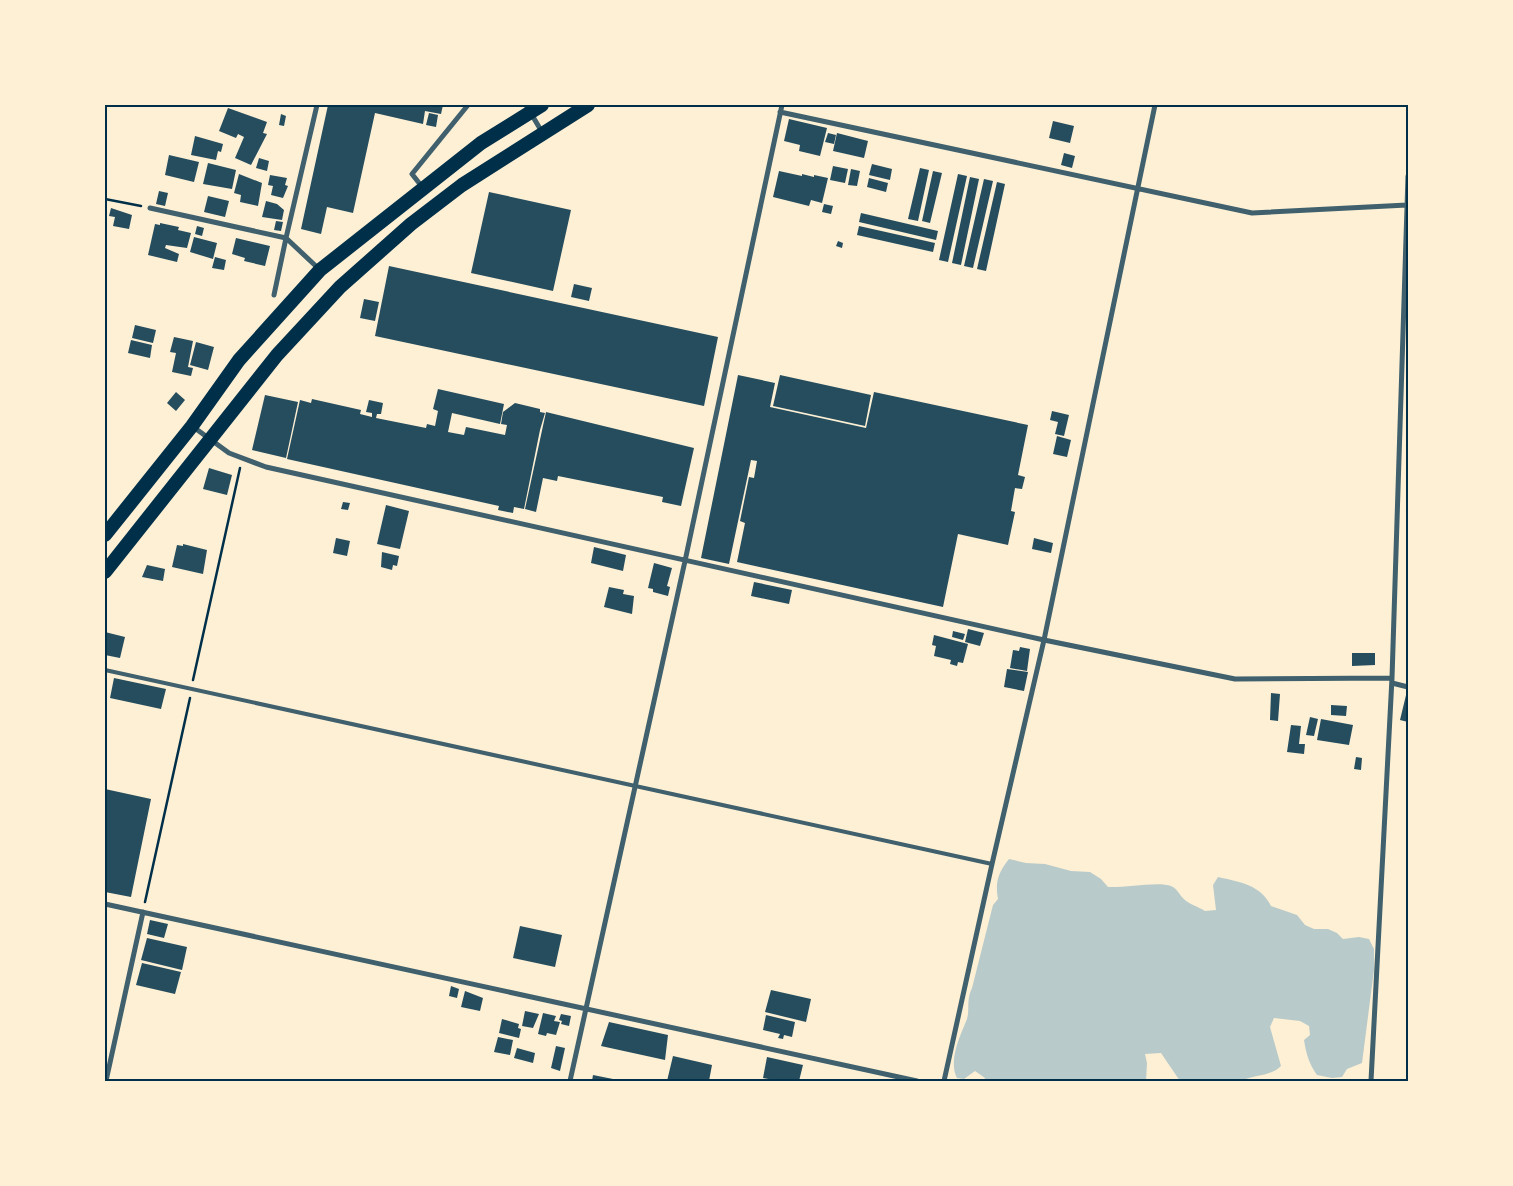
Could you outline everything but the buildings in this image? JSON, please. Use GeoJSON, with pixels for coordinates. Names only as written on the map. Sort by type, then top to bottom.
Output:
{"type":"FeatureCollection","features":[{"type":"Feature","properties":{"kind":"highway"},"geometry":{"type":"LineString","coordinates":[[105,535],[192,426],[239,360],[320,270],[528,108],[542,105]]}},
{"type":"Feature","properties":{"kind":"highway"},"geometry":{"type":"LineString","coordinates":[[105,572],[276,354],[340,287],[411,224],[462,185],[588,105]]}},
{"type":"Feature","properties":{"kind":"street"},"geometry":{"type":"LineString","coordinates":[[274,294],[317,105]]}},
{"type":"Feature","properties":{"kind":"street"},"geometry":{"type":"LineString","coordinates":[[423,188],[412,174],[468,105]]}},
{"type":"Feature","properties":{"kind":"street"},"geometry":{"type":"LineString","coordinates":[[570,1081],[685,561],[782,105]]}},
{"type":"Feature","properties":{"kind":"street"},"geometry":{"type":"LineString","coordinates":[[944,1081],[1044,640],[1155,105]]}},
{"type":"Feature","properties":{"kind":"street"},"geometry":{"type":"LineString","coordinates":[[528,108],[542,133]]}},
{"type":"Feature","properties":{"kind":"street"},"geometry":{"type":"LineString","coordinates":[[780,112],[1252,213],[1407,205]]}},
{"type":"Feature","properties":{"kind":"street"},"geometry":{"type":"LineString","coordinates":[[1371,1081],[1392,680],[1408,176]]}},
{"type":"Feature","properties":{"kind":"street"},"geometry":{"type":"LineString","coordinates":[[150,208],[286,238],[320,270]]}},
{"type":"Feature","properties":{"kind":"street"},"geometry":{"type":"LineString","coordinates":[[192,426],[229,453],[266,467],[1044,640],[1235,679],[1392,680],[1408,687]]}},
{"type":"Feature","properties":{"kind":"street"},"geometry":{"type":"LineString","coordinates":[[105,904],[917,1081]]}},
{"type":"Feature","properties":{"kind":"street"},"geometry":{"type":"LineString","coordinates":[[106,1081],[143,912]]}},
{"type":"Feature","properties":{"kind":"lane"},"geometry":{"type":"LineString","coordinates":[[105,670],[992,864]]}},
{"type":"Feature","properties":{"kind":"path"},"geometry":{"type":"LineString","coordinates":[[105,199],[150,208]]}},
{"type":"Feature","properties":{"kind":"shaded area"},"geometry":{"type":"Polygon","coordinates":[[[1009,859],[1026,863],[1045,864],[1071,871],[1090,872],[1101,879],[1108,887],[1158,884],[1171,886],[1187,901],[1205,911],[1216,910],[1213,885],[1218,877],[1242,883],[1256,889],[1262,893],[1271,906],[1297,915],[1305,925],[1314,929],[1328,929],[1337,933],[1343,939],[1359,937],[1369,939],[1374,949],[1374,970],[1362,1063],[1347,1069],[1342,1077],[1332,1078],[1317,1075],[1308,1058],[1304,1040],[1310,1035],[1309,1026],[1300,1021],[1274,1018],[1270,1027],[1281,1066],[1267,1074],[1241,1081],[1180,1081],[1161,1053],[1145,1054],[1147,1063],[1146,1081],[984,1081],[985,1078],[975,1071],[964,1079],[957,1078],[954,1056],[967,1019],[969,996],[993,905],[998,899],[998,878],[1009,859]]]}}]}
